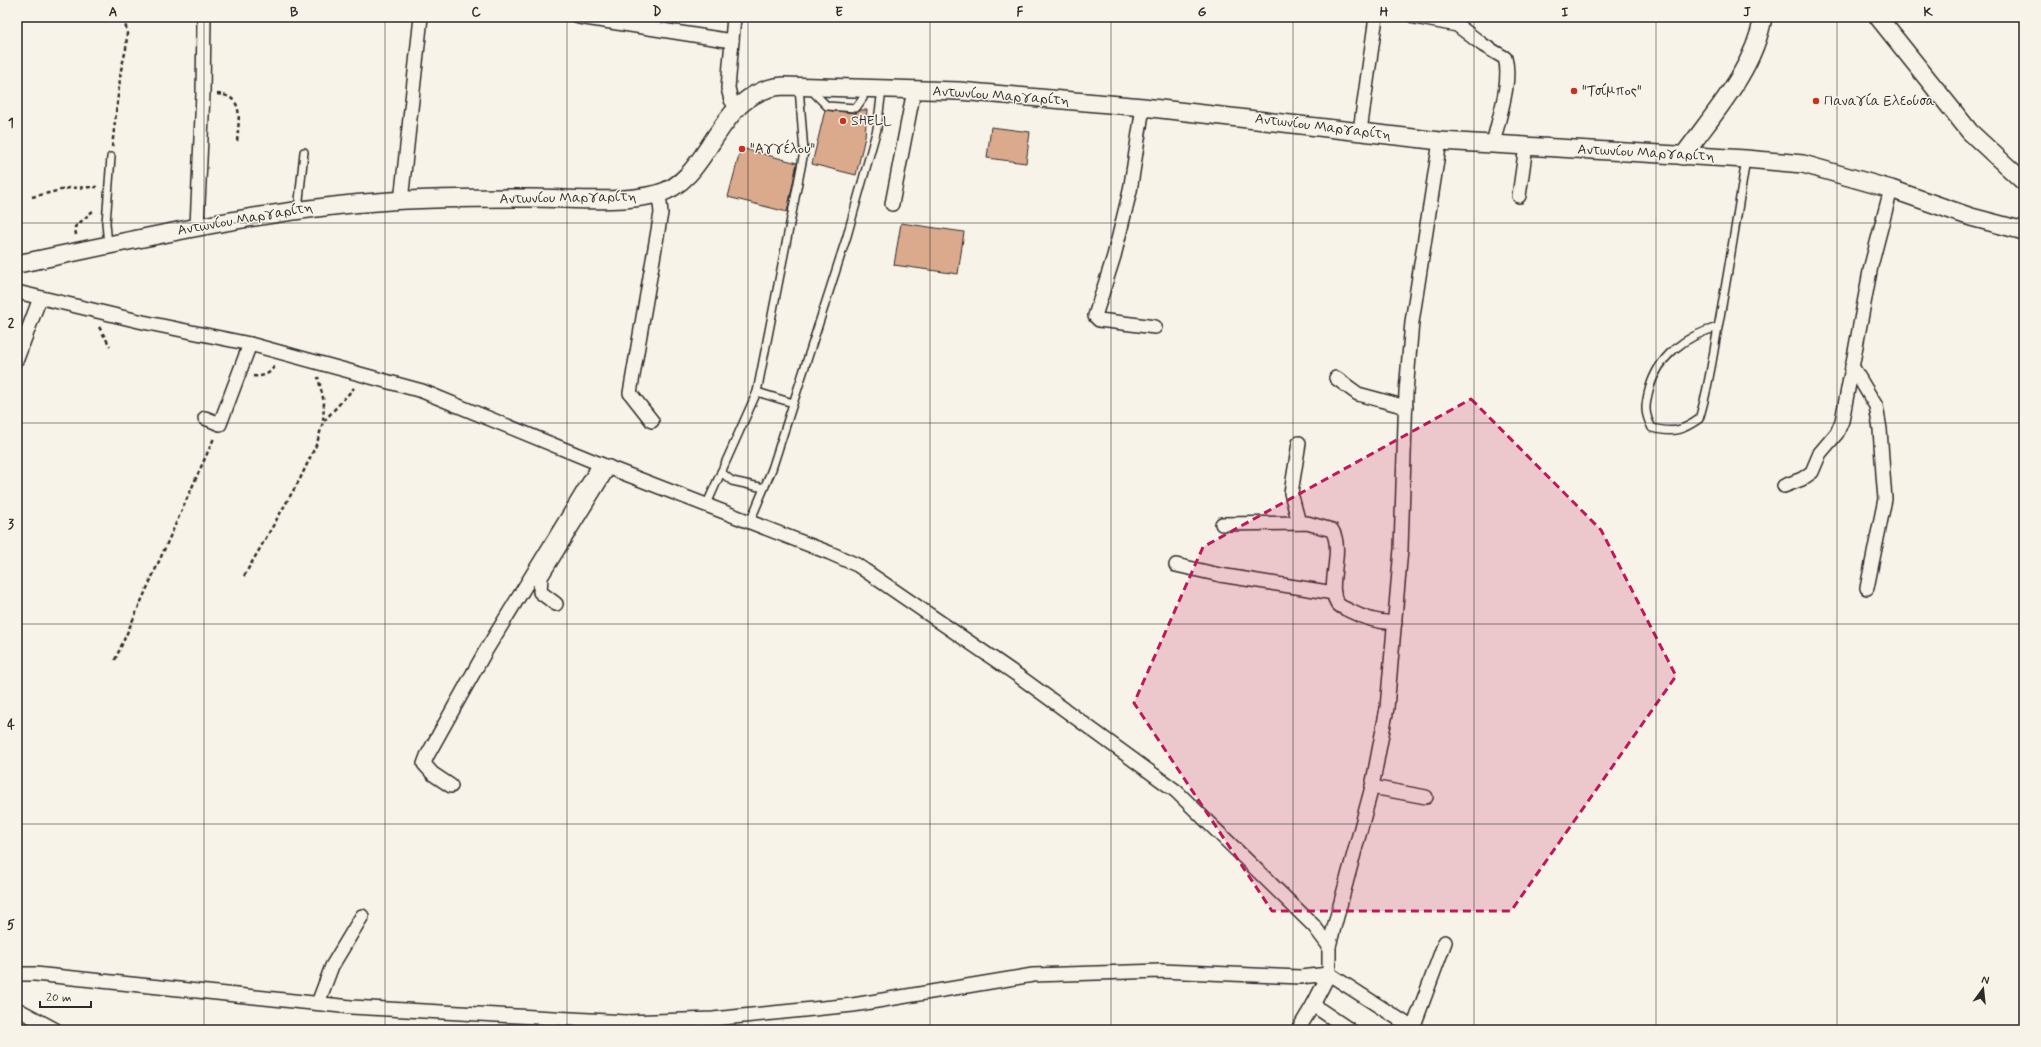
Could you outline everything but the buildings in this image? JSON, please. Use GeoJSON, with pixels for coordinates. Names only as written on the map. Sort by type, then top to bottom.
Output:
{"type":"FeatureCollection","features":[{"type":"Feature","properties":{"kind":"street"},"geometry":{"type":"LineString","coordinates":[[197,226],[203,94],[204,17]]}},
{"type":"Feature","properties":{"kind":"street"},"geometry":{"type":"LineString","coordinates":[[401,201],[421,17]]}},
{"type":"Feature","properties":{"kind":"street"},"geometry":{"type":"LineString","coordinates":[[579,17],[732,41]]}},
{"type":"Feature","properties":{"kind":"street"},"geometry":{"type":"LineString","coordinates":[[734,17],[728,88],[731,100],[737,108]]}},
{"type":"Feature","properties":{"kind":"street"},"geometry":{"type":"LineString","coordinates":[[1360,130],[1376,17]]}},
{"type":"Feature","properties":{"kind":"street"},"geometry":{"type":"LineString","coordinates":[[1415,17],[1458,21],[1505,58],[1507,66],[1505,88],[1493,144]]}},
{"type":"Feature","properties":{"kind":"street"},"geometry":{"type":"LineString","coordinates":[[1683,156],[1739,78],[1753,53],[1764,17]]}},
{"type":"Feature","properties":{"kind":"street"},"geometry":{"type":"LineString","coordinates":[[1878,17],[1970,132],[2024,182]]}},
{"type":"Feature","properties":{"kind":"street","name":"Αντωνίου Μαργαρίτη"},"geometry":{"type":"LineString","coordinates":[[17,264],[197,226],[328,205],[401,201],[530,198],[624,200],[659,193],[672,188],[687,175],[737,108],[746,99],[761,90],[776,87],[882,88],[959,91],[1143,107],[1360,130],[1440,141],[1746,159],[1803,164],[1891,189],[1971,217],[2024,231]]}},
{"type":"Feature","properties":{"kind":"street"},"geometry":{"type":"LineString","coordinates":[[892,204],[914,90]]}},
{"type":"Feature","properties":{"kind":"street"},"geometry":{"type":"LineString","coordinates":[[1143,107],[1130,191],[1114,256],[1095,316],[1099,320],[1155,327]]}},
{"type":"Feature","properties":{"kind":"street"},"geometry":{"type":"LineString","coordinates":[[1298,1030],[1313,1005],[1328,974],[1329,946],[1372,787],[1387,708],[1401,549],[1406,407],[1412,322],[1440,141]]}},
{"type":"Feature","properties":{"kind":"street"},"geometry":{"type":"LineString","coordinates":[[1518,196],[1526,146]]}},
{"type":"Feature","properties":{"kind":"street"},"geometry":{"type":"LineString","coordinates":[[1784,486],[1802,479],[1812,472],[1820,453],[1837,434],[1842,421],[1871,266],[1891,189]]}},
{"type":"Feature","properties":{"kind":"street"},"geometry":{"type":"LineString","coordinates":[[652,420],[630,393],[661,213],[659,193]]}},
{"type":"Feature","properties":{"kind":"street"},"geometry":{"type":"LineString","coordinates":[[17,292],[143,322],[250,344],[422,391],[605,466],[857,565],[1020,677],[1176,791],[1314,926],[1329,946]]}},
{"type":"Feature","properties":{"kind":"street"},"geometry":{"type":"LineString","coordinates":[[17,359],[40,298]]}},
{"type":"Feature","properties":{"kind":"street"},"geometry":{"type":"LineString","coordinates":[[205,418],[220,424],[250,344]]}},
{"type":"Feature","properties":{"kind":"street"},"geometry":{"type":"LineString","coordinates":[[1852,366],[1876,406],[1880,429],[1885,499],[1867,588]]}},
{"type":"Feature","properties":{"kind":"street"},"geometry":{"type":"LineString","coordinates":[[1336,378],[1358,394],[1406,407]]}},
{"type":"Feature","properties":{"kind":"street"},"geometry":{"type":"LineString","coordinates":[[1299,443],[1291,493],[1299,523]]}},
{"type":"Feature","properties":{"kind":"street"},"geometry":{"type":"LineString","coordinates":[[556,604],[540,592],[541,577],[605,466]]}},
{"type":"Feature","properties":{"kind":"street"},"geometry":{"type":"LineString","coordinates":[[451,786],[433,774],[424,764],[427,756],[485,652],[605,466]]}},
{"type":"Feature","properties":{"kind":"street"},"geometry":{"type":"LineString","coordinates":[[1222,524],[1299,523],[1324,527],[1332,530],[1337,537],[1338,550],[1334,593],[1339,606],[1360,616],[1378,622],[1395,623]]}},
{"type":"Feature","properties":{"kind":"street"},"geometry":{"type":"LineString","coordinates":[[1176,565],[1220,575],[1334,593]]}},
{"type":"Feature","properties":{"kind":"street"},"geometry":{"type":"LineString","coordinates":[[1372,787],[1426,797]]}},
{"type":"Feature","properties":{"kind":"street"},"geometry":{"type":"LineString","coordinates":[[318,1004],[332,966],[362,916]]}},
{"type":"Feature","properties":{"kind":"street"},"geometry":{"type":"LineString","coordinates":[[17,974],[35,974],[351,1007],[642,1021],[713,1019],[846,1006],[1033,975],[1161,971],[1300,977],[1328,974],[1414,1029],[1445,942]]}},
{"type":"Feature","properties":{"kind":"street"},"geometry":{"type":"LineString","coordinates":[[1313,1005],[1350,1030]]}},
{"type":"Feature","properties":{"kind":"street"},"geometry":{"type":"LineString","coordinates":[[17,1008],[54,1030]]}},
{"type":"Feature","properties":{"kind":"lane"},"geometry":{"type":"LineString","coordinates":[[706,506],[757,392],[804,152],[799,87]]}},
{"type":"Feature","properties":{"kind":"lane"},"geometry":{"type":"LineString","coordinates":[[750,522],[772,469],[868,163],[877,129],[882,88]]}},
{"type":"Feature","properties":{"kind":"lane"},"geometry":{"type":"LineString","coordinates":[[815,94],[827,106],[856,108],[863,98]]}},
{"type":"Feature","properties":{"kind":"lane"},"geometry":{"type":"LineString","coordinates":[[298,210],[304,152]]}},
{"type":"Feature","properties":{"kind":"lane"},"geometry":{"type":"LineString","coordinates":[[108,245],[106,223],[112,157]]}},
{"type":"Feature","properties":{"kind":"lane"},"geometry":{"type":"LineString","coordinates":[[1718,327],[1700,332],[1682,343],[1664,358],[1652,379],[1646,400],[1646,416],[1652,428],[1668,432],[1679,430],[1699,419],[1704,401],[1718,327],[1746,159]]}},
{"type":"Feature","properties":{"kind":"lane"},"geometry":{"type":"LineString","coordinates":[[757,392],[793,403]]}},
{"type":"Feature","properties":{"kind":"lane"},"geometry":{"type":"LineString","coordinates":[[722,472],[732,480],[764,488]]}},
{"type":"Feature","properties":{"kind":"path"},"geometry":{"type":"LineString","coordinates":[[112,157],[121,70],[126,49],[127,33],[124,17]]}},
{"type":"Feature","properties":{"kind":"path"},"geometry":{"type":"LineString","coordinates":[[203,94],[231,97],[237,103],[237,143]]}},
{"type":"Feature","properties":{"kind":"path"},"geometry":{"type":"LineString","coordinates":[[32,196],[69,188],[109,186]]}},
{"type":"Feature","properties":{"kind":"path"},"geometry":{"type":"LineString","coordinates":[[79,251],[75,227],[108,197]]}},
{"type":"Feature","properties":{"kind":"path"},"geometry":{"type":"LineString","coordinates":[[239,373],[262,376],[272,372],[282,353]]}},
{"type":"Feature","properties":{"kind":"path"},"geometry":{"type":"LineString","coordinates":[[244,576],[300,479],[317,443],[323,422],[324,402],[320,381],[312,361]]}},
{"type":"Feature","properties":{"kind":"path"},"geometry":{"type":"LineString","coordinates":[[323,422],[334,408],[367,376]]}},
{"type":"Feature","properties":{"kind":"path"},"geometry":{"type":"LineString","coordinates":[[115,660],[220,424]]}},
{"type":"Feature","properties":{"kind":"highlighted area"},"geometry":{"type":"Polygon","coordinates":[[[1471,399],[1601,530],[1676,676],[1511,911],[1272,911],[1134,703],[1203,547],[1471,399]]]}},
{"type":"Feature","properties":{"kind":"place","name":"\"Τσίμπος\""},"geometry":{"type":"Point","coordinates":[1574,91]}},
{"type":"Feature","properties":{"kind":"place","name":"Παναγία Ελεούσα"},"geometry":{"type":"Point","coordinates":[1816,101]}},
{"type":"Feature","properties":{"kind":"place","name":"SHELL"},"geometry":{"type":"Point","coordinates":[843,121]}},
{"type":"Feature","properties":{"kind":"place","name":"\"Αγγέλου\""},"geometry":{"type":"Point","coordinates":[742,149]}}]}
